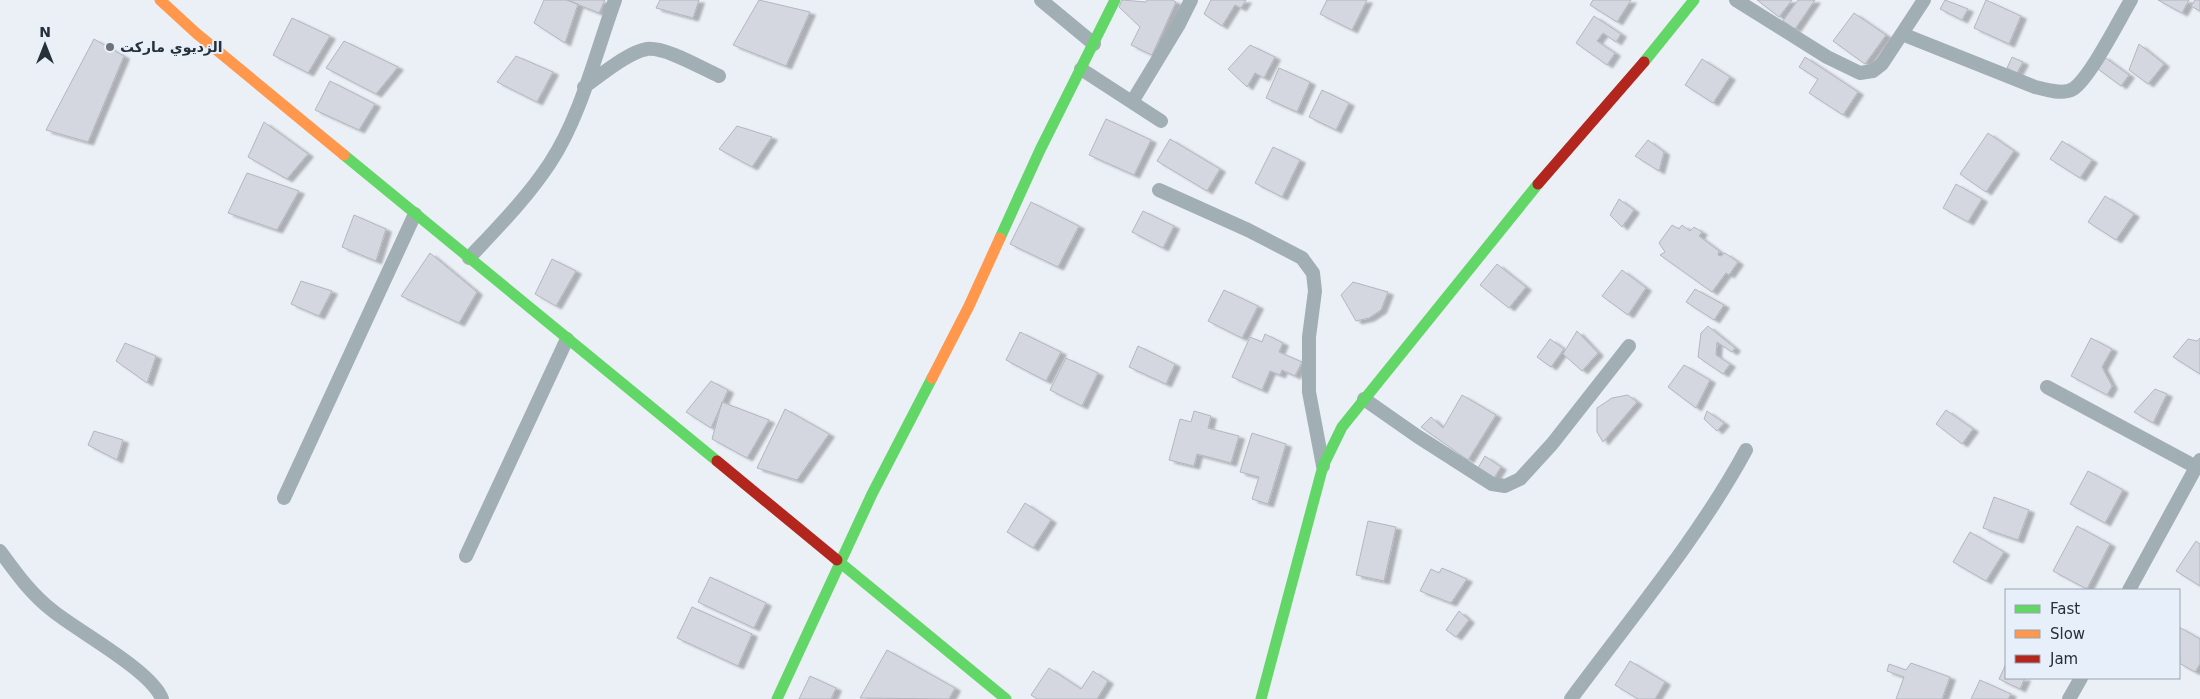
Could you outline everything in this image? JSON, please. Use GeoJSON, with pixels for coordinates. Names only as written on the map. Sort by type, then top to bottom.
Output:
{"type":"FeatureCollection","features":[{"type":"Feature","properties":{"kind":"street"},"geometry":{"type":"LineString","coordinates":[[160,0],[196,33],[415,214],[839,564],[1006,699]]}},
{"type":"Feature","properties":{"kind":"street"},"geometry":{"type":"LineString","coordinates":[[469,258],[521,204],[551,161],[570,126],[615,0]]}},
{"type":"Feature","properties":{"kind":"street"},"geometry":{"type":"LineString","coordinates":[[1042,0],[1094,44]]}},
{"type":"Feature","properties":{"kind":"street"},"geometry":{"type":"LineString","coordinates":[[776,699],[872,494],[969,306],[1040,150],[1115,0]]}},
{"type":"Feature","properties":{"kind":"street"},"geometry":{"type":"LineString","coordinates":[[1132,102],[1178,26],[1191,0]]}},
{"type":"Feature","properties":{"kind":"street"},"geometry":{"type":"LineString","coordinates":[[1261,699],[1323,466],[1342,427],[1549,170],[1623,88],[1694,0]]}},
{"type":"Feature","properties":{"kind":"street"},"geometry":{"type":"LineString","coordinates":[[1736,0],[1827,57],[1860,73],[1873,71],[1882,64],[1924,0]]}},
{"type":"Feature","properties":{"kind":"street"},"geometry":{"type":"LineString","coordinates":[[1902,34],[2035,87],[2056,92],[2072,90],[2084,78],[2130,0]]}},
{"type":"Feature","properties":{"kind":"street"},"geometry":{"type":"LineString","coordinates":[[584,87],[624,59],[647,49],[664,52],[719,76]]}},
{"type":"Feature","properties":{"kind":"street"},"geometry":{"type":"LineString","coordinates":[[1081,69],[1161,121]]}},
{"type":"Feature","properties":{"kind":"street"},"geometry":{"type":"LineString","coordinates":[[1159,190],[1248,230],[1302,258],[1313,273],[1315,291],[1309,338],[1309,392],[1323,466]]}},
{"type":"Feature","properties":{"kind":"street"},"geometry":{"type":"LineString","coordinates":[[284,498],[415,214]]}},
{"type":"Feature","properties":{"kind":"street"},"geometry":{"type":"LineString","coordinates":[[466,556],[567,339]]}},
{"type":"Feature","properties":{"kind":"street"},"geometry":{"type":"LineString","coordinates":[[1364,399],[1417,436],[1492,484],[1505,486],[1520,478],[1552,444],[1629,346]]}},
{"type":"Feature","properties":{"kind":"street"},"geometry":{"type":"LineString","coordinates":[[2047,387],[2198,464],[2130,589]]}},
{"type":"Feature","properties":{"kind":"street"},"geometry":{"type":"LineString","coordinates":[[1571,699],[1685,544],[1731,477],[1746,450]]}},
{"type":"Feature","properties":{"kind":"street"},"geometry":{"type":"LineString","coordinates":[[0,551],[24,585],[53,611],[152,681],[162,699]]}},
{"type":"Feature","properties":{"kind":"street"},"geometry":{"type":"LineString","coordinates":[[2069,699],[2080,679]]}},
{"type":"Feature","properties":{"kind":"building"},"geometry":{"type":"Polygon","coordinates":[[[544,0],[567,0],[578,4],[565,43],[534,23],[544,0]]]}},
{"type":"Feature","properties":{"kind":"building"},"geometry":{"type":"Polygon","coordinates":[[[567,0],[605,0],[599,13],[567,0]]]}},
{"type":"Feature","properties":{"kind":"building"},"geometry":{"type":"Polygon","coordinates":[[[660,0],[699,0],[693,18],[656,8],[660,0]]]}},
{"type":"Feature","properties":{"kind":"building"},"geometry":{"type":"Polygon","coordinates":[[[759,0],[810,12],[786,66],[733,45],[759,0]]]}},
{"type":"Feature","properties":{"kind":"building"},"geometry":{"type":"Polygon","coordinates":[[[1122,0],[1146,2],[1147,0],[1172,0],[1176,2],[1152,55],[1131,45],[1140,27],[1119,7],[1122,0]]]}},
{"type":"Feature","properties":{"kind":"building"},"geometry":{"type":"Polygon","coordinates":[[[1211,0],[1246,0],[1241,8],[1235,5],[1222,26],[1204,14],[1211,0]]]}},
{"type":"Feature","properties":{"kind":"building"},"geometry":{"type":"Polygon","coordinates":[[[1327,0],[1367,0],[1352,30],[1320,14],[1327,0]]]}},
{"type":"Feature","properties":{"kind":"building"},"geometry":{"type":"Polygon","coordinates":[[[1593,0],[1631,0],[1617,22],[1590,5],[1593,0]]]}},
{"type":"Feature","properties":{"kind":"building"},"geometry":{"type":"Polygon","coordinates":[[[1757,0],[1792,0],[1779,17],[1757,0]]]}},
{"type":"Feature","properties":{"kind":"building"},"geometry":{"type":"Polygon","coordinates":[[[1798,0],[1815,0],[1795,29],[1783,21],[1798,0]]]}},
{"type":"Feature","properties":{"kind":"building"},"geometry":{"type":"Polygon","coordinates":[[[1945,0],[1968,9],[1962,20],[1940,9],[1945,0]]]}},
{"type":"Feature","properties":{"kind":"building"},"geometry":{"type":"Polygon","coordinates":[[[1986,0],[2021,16],[2009,44],[1974,28],[1986,0]]]}},
{"type":"Feature","properties":{"kind":"building"},"geometry":{"type":"Polygon","coordinates":[[[2158,0],[2189,0],[2182,13],[2158,0]]]}},
{"type":"Feature","properties":{"kind":"building"},"geometry":{"type":"Polygon","coordinates":[[[2195,0],[2200,0],[2200,11],[2191,6],[2195,0]]]}},
{"type":"Feature","properties":{"kind":"building"},"geometry":{"type":"Polygon","coordinates":[[[1854,13],[1886,35],[1865,64],[1833,41],[1854,13]]]}},
{"type":"Feature","properties":{"kind":"building"},"geometry":{"type":"Polygon","coordinates":[[[1594,16],[1621,34],[1616,42],[1603,33],[1597,41],[1615,53],[1607,65],[1576,43],[1594,16]]]}},
{"type":"Feature","properties":{"kind":"building"},"geometry":{"type":"Polygon","coordinates":[[[292,18],[330,36],[308,73],[273,55],[292,18]]]}},
{"type":"Feature","properties":{"kind":"building"},"geometry":{"type":"Polygon","coordinates":[[[94,39],[124,56],[88,142],[46,130],[94,39]]]}},
{"type":"Feature","properties":{"kind":"building"},"geometry":{"type":"Polygon","coordinates":[[[344,41],[398,67],[376,94],[326,68],[344,41]]]}},
{"type":"Feature","properties":{"kind":"building"},"geometry":{"type":"Polygon","coordinates":[[[2139,44],[2164,64],[2148,84],[2129,70],[2139,44]]]}},
{"type":"Feature","properties":{"kind":"building"},"geometry":{"type":"Polygon","coordinates":[[[1250,45],[1275,57],[1264,78],[1255,73],[1247,87],[1228,69],[1250,45]]]}},
{"type":"Feature","properties":{"kind":"building"},"geometry":{"type":"Polygon","coordinates":[[[516,56],[553,72],[537,102],[497,82],[516,56]]]}},
{"type":"Feature","properties":{"kind":"building"},"geometry":{"type":"Polygon","coordinates":[[[2103,56],[2129,75],[2121,86],[2098,69],[2103,56]]]}},
{"type":"Feature","properties":{"kind":"building"},"geometry":{"type":"Polygon","coordinates":[[[1805,57],[1858,92],[1843,115],[1809,93],[1818,79],[1799,67],[1805,57]]]}},
{"type":"Feature","properties":{"kind":"building"},"geometry":{"type":"Polygon","coordinates":[[[2012,57],[2023,62],[2017,73],[2007,68],[2012,57]]]}},
{"type":"Feature","properties":{"kind":"building"},"geometry":{"type":"Polygon","coordinates":[[[1702,59],[1730,77],[1713,103],[1685,85],[1702,59]]]}},
{"type":"Feature","properties":{"kind":"building"},"geometry":{"type":"Polygon","coordinates":[[[1279,68],[1310,82],[1297,112],[1266,98],[1279,68]]]}},
{"type":"Feature","properties":{"kind":"building"},"geometry":{"type":"Polygon","coordinates":[[[330,81],[375,104],[359,130],[315,110],[330,81]]]}},
{"type":"Feature","properties":{"kind":"building"},"geometry":{"type":"Polygon","coordinates":[[[1322,90],[1349,103],[1336,130],[1309,117],[1322,90]]]}},
{"type":"Feature","properties":{"kind":"building"},"geometry":{"type":"Polygon","coordinates":[[[1106,119],[1151,140],[1134,175],[1089,155],[1106,119]]]}},
{"type":"Feature","properties":{"kind":"building"},"geometry":{"type":"Polygon","coordinates":[[[264,122],[308,154],[287,179],[248,157],[264,122]]]}},
{"type":"Feature","properties":{"kind":"building"},"geometry":{"type":"Polygon","coordinates":[[[737,126],[772,137],[752,167],[719,149],[737,126]]]}},
{"type":"Feature","properties":{"kind":"building"},"geometry":{"type":"Polygon","coordinates":[[[1988,133],[2014,151],[1986,192],[1960,174],[1988,133]]]}},
{"type":"Feature","properties":{"kind":"building"},"geometry":{"type":"Polygon","coordinates":[[[1170,139],[1220,169],[1207,191],[1157,161],[1170,139]]]}},
{"type":"Feature","properties":{"kind":"building"},"geometry":{"type":"Polygon","coordinates":[[[1648,140],[1664,152],[1659,171],[1635,156],[1648,140]]]}},
{"type":"Feature","properties":{"kind":"building"},"geometry":{"type":"Polygon","coordinates":[[[2062,141],[2092,160],[2080,178],[2050,159],[2062,141]]]}},
{"type":"Feature","properties":{"kind":"building"},"geometry":{"type":"Polygon","coordinates":[[[1273,147],[1300,160],[1282,197],[1255,183],[1273,147]]]}},
{"type":"Feature","properties":{"kind":"building"},"geometry":{"type":"Polygon","coordinates":[[[247,173],[299,191],[277,230],[228,213],[247,173]]]}},
{"type":"Feature","properties":{"kind":"building"},"geometry":{"type":"Polygon","coordinates":[[[1956,184],[1982,199],[1968,222],[1943,208],[1956,184]]]}},
{"type":"Feature","properties":{"kind":"building"},"geometry":{"type":"Polygon","coordinates":[[[2105,196],[2134,214],[2116,240],[2088,222],[2105,196]]]}},
{"type":"Feature","properties":{"kind":"building"},"geometry":{"type":"Polygon","coordinates":[[[1619,199],[1634,210],[1622,227],[1610,215],[1619,199]]]}},
{"type":"Feature","properties":{"kind":"building"},"geometry":{"type":"Polygon","coordinates":[[[1031,202],[1079,226],[1058,267],[1010,244],[1031,202]]]}},
{"type":"Feature","properties":{"kind":"building"},"geometry":{"type":"Polygon","coordinates":[[[1143,211],[1174,226],[1163,248],[1132,232],[1143,211]]]}},
{"type":"Feature","properties":{"kind":"building"},"geometry":{"type":"Polygon","coordinates":[[[354,215],[386,229],[376,261],[342,247],[354,215]]]}},
{"type":"Feature","properties":{"kind":"building"},"geometry":{"type":"Polygon","coordinates":[[[1672,225],[1679,229],[1682,225],[1690,231],[1694,227],[1702,232],[1699,236],[1719,251],[1718,255],[1721,256],[1725,253],[1738,262],[1729,275],[1726,273],[1712,292],[1660,255],[1665,252],[1659,243],[1672,225]]]}},
{"type":"Feature","properties":{"kind":"building"},"geometry":{"type":"Polygon","coordinates":[[[430,253],[477,292],[459,323],[401,296],[430,253]]]}},
{"type":"Feature","properties":{"kind":"building"},"geometry":{"type":"Polygon","coordinates":[[[552,259],[576,271],[556,306],[535,294],[552,259]]]}},
{"type":"Feature","properties":{"kind":"building"},"geometry":{"type":"Polygon","coordinates":[[[1497,264],[1526,287],[1509,308],[1480,285],[1497,264]]]}},
{"type":"Feature","properties":{"kind":"building"},"geometry":{"type":"Polygon","coordinates":[[[1622,270],[1646,288],[1628,315],[1602,296],[1622,270]]]}},
{"type":"Feature","properties":{"kind":"building"},"geometry":{"type":"Polygon","coordinates":[[[301,281],[332,291],[319,316],[291,304],[301,281]]]}},
{"type":"Feature","properties":{"kind":"building"},"geometry":{"type":"Polygon","coordinates":[[[1353,282],[1388,292],[1381,310],[1369,318],[1356,321],[1341,295],[1353,282]]]}},
{"type":"Feature","properties":{"kind":"building"},"geometry":{"type":"Polygon","coordinates":[[[1695,289],[1724,305],[1714,320],[1686,302],[1695,289]]]}},
{"type":"Feature","properties":{"kind":"building"},"geometry":{"type":"Polygon","coordinates":[[[1224,290],[1258,306],[1242,338],[1208,321],[1224,290]]]}},
{"type":"Feature","properties":{"kind":"building"},"geometry":{"type":"Polygon","coordinates":[[[1708,326],[1735,348],[1732,352],[1717,342],[1716,355],[1730,364],[1723,374],[1698,357],[1701,333],[1708,326]]]}},
{"type":"Feature","properties":{"kind":"building"},"geometry":{"type":"Polygon","coordinates":[[[1577,331],[1598,353],[1582,371],[1563,354],[1577,331]]]}},
{"type":"Feature","properties":{"kind":"building"},"geometry":{"type":"Polygon","coordinates":[[[1020,332],[1061,352],[1046,381],[1006,360],[1020,332]]]}},
{"type":"Feature","properties":{"kind":"building"},"geometry":{"type":"Polygon","coordinates":[[[1265,334],[1283,343],[1279,352],[1302,362],[1295,376],[1282,370],[1280,375],[1270,371],[1262,390],[1232,377],[1250,337],[1262,342],[1265,334]]]}},
{"type":"Feature","properties":{"kind":"building"},"geometry":{"type":"Polygon","coordinates":[[[2091,338],[2112,349],[2102,367],[2112,386],[2107,395],[2071,376],[2091,338]]]}},
{"type":"Feature","properties":{"kind":"building"},"geometry":{"type":"Polygon","coordinates":[[[2200,338],[2200,374],[2173,357],[2188,339],[2197,341],[2200,338]]]}},
{"type":"Feature","properties":{"kind":"building"},"geometry":{"type":"Polygon","coordinates":[[[1550,339],[1564,349],[1551,367],[1537,357],[1550,339]]]}},
{"type":"Feature","properties":{"kind":"building"},"geometry":{"type":"Polygon","coordinates":[[[125,343],[156,356],[147,383],[116,361],[125,343]]]}},
{"type":"Feature","properties":{"kind":"building"},"geometry":{"type":"Polygon","coordinates":[[[1138,346],[1175,364],[1166,384],[1129,367],[1138,346]]]}},
{"type":"Feature","properties":{"kind":"building"},"geometry":{"type":"Polygon","coordinates":[[[1066,358],[1098,373],[1082,406],[1050,390],[1066,358]]]}},
{"type":"Feature","properties":{"kind":"building"},"geometry":{"type":"Polygon","coordinates":[[[1684,365],[1710,380],[1696,408],[1668,387],[1684,365]]]}},
{"type":"Feature","properties":{"kind":"building"},"geometry":{"type":"Polygon","coordinates":[[[711,381],[728,390],[711,428],[686,412],[711,381]]]}},
{"type":"Feature","properties":{"kind":"building"},"geometry":{"type":"Polygon","coordinates":[[[2155,389],[2167,394],[2153,423],[2134,412],[2155,389]]]}},
{"type":"Feature","properties":{"kind":"building"},"geometry":{"type":"Polygon","coordinates":[[[1462,395],[1496,415],[1468,460],[1421,427],[1431,417],[1443,428],[1462,395]]]}},
{"type":"Feature","properties":{"kind":"building"},"geometry":{"type":"Polygon","coordinates":[[[1628,395],[1637,402],[1603,442],[1597,432],[1597,408],[1612,398],[1628,395]]]}},
{"type":"Feature","properties":{"kind":"building"},"geometry":{"type":"Polygon","coordinates":[[[722,402],[769,420],[747,458],[712,439],[722,402]]]}},
{"type":"Feature","properties":{"kind":"building"},"geometry":{"type":"Polygon","coordinates":[[[785,409],[829,434],[797,480],[757,468],[785,409]]]}},
{"type":"Feature","properties":{"kind":"building"},"geometry":{"type":"Polygon","coordinates":[[[1946,410],[1973,429],[1962,444],[1936,424],[1946,410]]]}},
{"type":"Feature","properties":{"kind":"building"},"geometry":{"type":"Polygon","coordinates":[[[1194,411],[1211,416],[1208,428],[1239,436],[1231,463],[1197,454],[1194,466],[1169,460],[1180,419],[1191,422],[1194,411]]]}},
{"type":"Feature","properties":{"kind":"building"},"geometry":{"type":"Polygon","coordinates":[[[1707,411],[1724,423],[1717,431],[1704,419],[1707,411]]]}},
{"type":"Feature","properties":{"kind":"building"},"geometry":{"type":"Polygon","coordinates":[[[94,431],[123,440],[117,460],[88,445],[94,431]]]}},
{"type":"Feature","properties":{"kind":"building"},"geometry":{"type":"Polygon","coordinates":[[[1252,433],[1286,444],[1268,504],[1252,499],[1259,477],[1240,472],[1252,433]]]}},
{"type":"Feature","properties":{"kind":"building"},"geometry":{"type":"Polygon","coordinates":[[[1485,456],[1501,467],[1494,478],[1478,468],[1485,456]]]}},
{"type":"Feature","properties":{"kind":"building"},"geometry":{"type":"Polygon","coordinates":[[[2088,471],[2123,490],[2105,523],[2070,504],[2088,471]]]}},
{"type":"Feature","properties":{"kind":"building"},"geometry":{"type":"Polygon","coordinates":[[[1994,497],[2029,510],[2018,540],[1983,528],[1994,497]]]}},
{"type":"Feature","properties":{"kind":"building"},"geometry":{"type":"Polygon","coordinates":[[[1025,503],[1051,520],[1033,548],[1007,532],[1025,503]]]}},
{"type":"Feature","properties":{"kind":"building"},"geometry":{"type":"Polygon","coordinates":[[[1368,521],[1396,527],[1384,581],[1356,575],[1368,521]]]}},
{"type":"Feature","properties":{"kind":"building"},"geometry":{"type":"Polygon","coordinates":[[[2077,526],[2110,544],[2087,589],[2053,571],[2077,526]]]}},
{"type":"Feature","properties":{"kind":"building"},"geometry":{"type":"Polygon","coordinates":[[[1970,532],[2004,552],[1986,581],[1953,562],[1970,532]]]}},
{"type":"Feature","properties":{"kind":"building"},"geometry":{"type":"Polygon","coordinates":[[[2196,541],[2200,544],[2200,586],[2176,571],[2196,541]]]}},
{"type":"Feature","properties":{"kind":"building"},"geometry":{"type":"Polygon","coordinates":[[[1442,568],[1467,579],[1451,603],[1420,591],[1431,569],[1439,573],[1442,568]]]}},
{"type":"Feature","properties":{"kind":"building"},"geometry":{"type":"Polygon","coordinates":[[[710,577],[766,603],[754,628],[698,602],[710,577]]]}},
{"type":"Feature","properties":{"kind":"building"},"geometry":{"type":"Polygon","coordinates":[[[692,607],[752,634],[738,666],[677,638],[692,607]]]}},
{"type":"Feature","properties":{"kind":"building"},"geometry":{"type":"Polygon","coordinates":[[[1459,611],[1469,620],[1456,637],[1446,630],[1459,611]]]}},
{"type":"Feature","properties":{"kind":"building"},"geometry":{"type":"Polygon","coordinates":[[[2180,628],[2200,639],[2200,664],[2195,672],[2180,664],[2180,628]]]}},
{"type":"Feature","properties":{"kind":"building"},"geometry":{"type":"Polygon","coordinates":[[[887,650],[955,688],[949,699],[860,698],[887,650]]]}},
{"type":"Feature","properties":{"kind":"building"},"geometry":{"type":"Polygon","coordinates":[[[1630,661],[1665,682],[1655,699],[1638,699],[1615,685],[1630,661]]]}},
{"type":"Feature","properties":{"kind":"building"},"geometry":{"type":"Polygon","coordinates":[[[1911,663],[1950,677],[1942,699],[1896,699],[1904,677],[1887,671],[1889,664],[1906,670],[1911,663]]]}},
{"type":"Feature","properties":{"kind":"building"},"geometry":{"type":"Polygon","coordinates":[[[2005,666],[2005,679],[2025,679],[2020,689],[1999,679],[2005,666]]]}},
{"type":"Feature","properties":{"kind":"building"},"geometry":{"type":"Polygon","coordinates":[[[1049,668],[1081,689],[1093,671],[1108,681],[1097,699],[1037,699],[1031,695],[1049,668]]]}},
{"type":"Feature","properties":{"kind":"building"},"geometry":{"type":"Polygon","coordinates":[[[810,676],[836,688],[831,699],[799,699],[810,676]]]}},
{"type":"Feature","properties":{"kind":"building"},"geometry":{"type":"Polygon","coordinates":[[[1980,680],[2011,694],[2008,699],[1971,699],[1980,680]]]}},
{"type":"Feature","properties":{"kind":"traffic: fast"},"geometry":{"type":"LineString","coordinates":[[1000,238],[1040,150],[1115,0]]}},
{"type":"Feature","properties":{"kind":"traffic: fast"},"geometry":{"type":"LineString","coordinates":[[1644,62],[1694,0]]}},
{"type":"Feature","properties":{"kind":"traffic: fast"},"geometry":{"type":"LineString","coordinates":[[344,155],[717,461]]}},
{"type":"Feature","properties":{"kind":"traffic: fast"},"geometry":{"type":"LineString","coordinates":[[1261,699],[1323,466],[1342,427],[1538,184]]}},
{"type":"Feature","properties":{"kind":"traffic: fast"},"geometry":{"type":"LineString","coordinates":[[777,699],[872,494],[932,378]]}},
{"type":"Feature","properties":{"kind":"traffic: fast"},"geometry":{"type":"LineString","coordinates":[[837,560],[1006,699]]}},
{"type":"Feature","properties":{"kind":"traffic: slow"},"geometry":{"type":"LineString","coordinates":[[160,0],[196,33],[344,155]]}},
{"type":"Feature","properties":{"kind":"traffic: slow"},"geometry":{"type":"LineString","coordinates":[[932,378],[969,306],[1000,238]]}},
{"type":"Feature","properties":{"kind":"traffic: jam"},"geometry":{"type":"LineString","coordinates":[[1538,184],[1644,62]]}},
{"type":"Feature","properties":{"kind":"traffic: jam"},"geometry":{"type":"LineString","coordinates":[[717,461],[837,560]]}},
{"type":"Feature","properties":{"kind":"place","name":"الزديوي ماركت"},"geometry":{"type":"Point","coordinates":[110,47]}}]}
